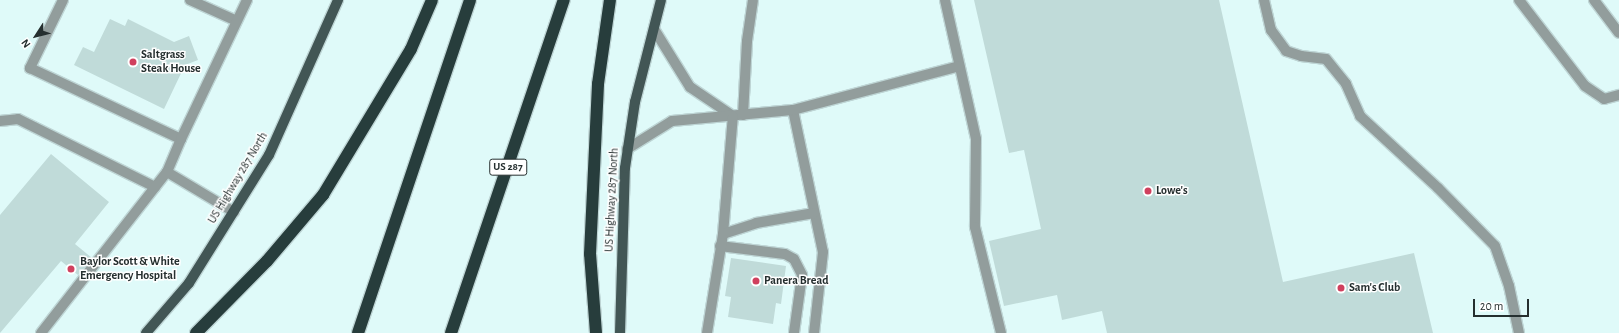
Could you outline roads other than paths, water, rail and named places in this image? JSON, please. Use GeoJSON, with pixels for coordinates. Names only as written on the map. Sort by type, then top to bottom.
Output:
{"type":"FeatureCollection","features":[{"type":"Feature","properties":{"kind":"highway"},"geometry":{"type":"LineString","coordinates":[[196,333],[267,261],[323,195],[411,49],[432,0]]}},
{"type":"Feature","properties":{"kind":"highway"},"geometry":{"type":"LineString","coordinates":[[358,333],[470,0]]}},
{"type":"Feature","properties":{"kind":"highway","name":"US 287"},"geometry":{"type":"LineString","coordinates":[[451,333],[564,0]]}},
{"type":"Feature","properties":{"kind":"highway"},"geometry":{"type":"LineString","coordinates":[[596,333],[590,254],[598,84],[610,0]]}},
{"type":"Feature","properties":{"kind":"main road","name":"US Highway 287 North"},"geometry":{"type":"LineString","coordinates":[[620,333],[624,168],[635,102],[661,0]]}},
{"type":"Feature","properties":{"kind":"main road","name":"US Highway 287 North"},"geometry":{"type":"LineString","coordinates":[[146,333],[189,283],[269,156],[336,1]]}},
{"type":"Feature","properties":{"kind":"lane"},"geometry":{"type":"LineString","coordinates":[[63,0],[30,68],[181,139]]}},
{"type":"Feature","properties":{"kind":"lane"},"geometry":{"type":"LineString","coordinates":[[190,0],[237,21]]}},
{"type":"Feature","properties":{"kind":"lane"},"geometry":{"type":"LineString","coordinates":[[42,333],[167,172],[181,139],[247,0]]}},
{"type":"Feature","properties":{"kind":"lane"},"geometry":{"type":"LineString","coordinates":[[743,115],[747,42],[753,0]]}},
{"type":"Feature","properties":{"kind":"lane"},"geometry":{"type":"LineString","coordinates":[[945,0],[976,138],[975,227],[1001,333]]}},
{"type":"Feature","properties":{"kind":"lane"},"geometry":{"type":"LineString","coordinates":[[1264,0],[1271,30],[1286,51],[1301,56],[1326,59],[1346,84],[1360,116],[1438,188],[1494,246],[1509,286],[1519,333]]}},
{"type":"Feature","properties":{"kind":"lane"},"geometry":{"type":"LineString","coordinates":[[1519,0],[1585,86],[1604,99],[1619,95]]}},
{"type":"Feature","properties":{"kind":"lane"},"geometry":{"type":"LineString","coordinates":[[1594,0],[1619,33]]}},
{"type":"Feature","properties":{"kind":"lane"},"geometry":{"type":"LineString","coordinates":[[654,29],[690,87],[733,116]]}},
{"type":"Feature","properties":{"kind":"lane"},"geometry":{"type":"LineString","coordinates":[[627,149],[672,121],[793,110],[959,66]]}},
{"type":"Feature","properties":{"kind":"lane"},"geometry":{"type":"LineString","coordinates":[[793,110],[823,252],[814,333]]}},
{"type":"Feature","properties":{"kind":"lane"},"geometry":{"type":"LineString","coordinates":[[707,333],[723,234],[733,116]]}},
{"type":"Feature","properties":{"kind":"lane"},"geometry":{"type":"LineString","coordinates":[[0,121],[18,119],[155,187]]}},
{"type":"Feature","properties":{"kind":"lane"},"geometry":{"type":"LineString","coordinates":[[167,172],[234,212]]}},
{"type":"Feature","properties":{"kind":"lane"},"geometry":{"type":"LineString","coordinates":[[723,234],[756,223],[814,213]]}},
{"type":"Feature","properties":{"kind":"lane"},"geometry":{"type":"LineString","coordinates":[[720,246],[785,254],[794,259],[802,275],[794,333]]}},
{"type":"Feature","properties":{"kind":"place","name":"Saltgrass Steak House"},"geometry":{"type":"Point","coordinates":[133,62]}},
{"type":"Feature","properties":{"kind":"place","name":"Lowe's"},"geometry":{"type":"Point","coordinates":[1148,191]}},
{"type":"Feature","properties":{"kind":"place","name":"Baylor Scott & White Emergency Hospital"},"geometry":{"type":"Point","coordinates":[71,269]}},
{"type":"Feature","properties":{"kind":"place","name":"Panera Bread"},"geometry":{"type":"Point","coordinates":[756,281]}},
{"type":"Feature","properties":{"kind":"place","name":"Sam's Club"},"geometry":{"type":"Point","coordinates":[1341,288]}}]}
